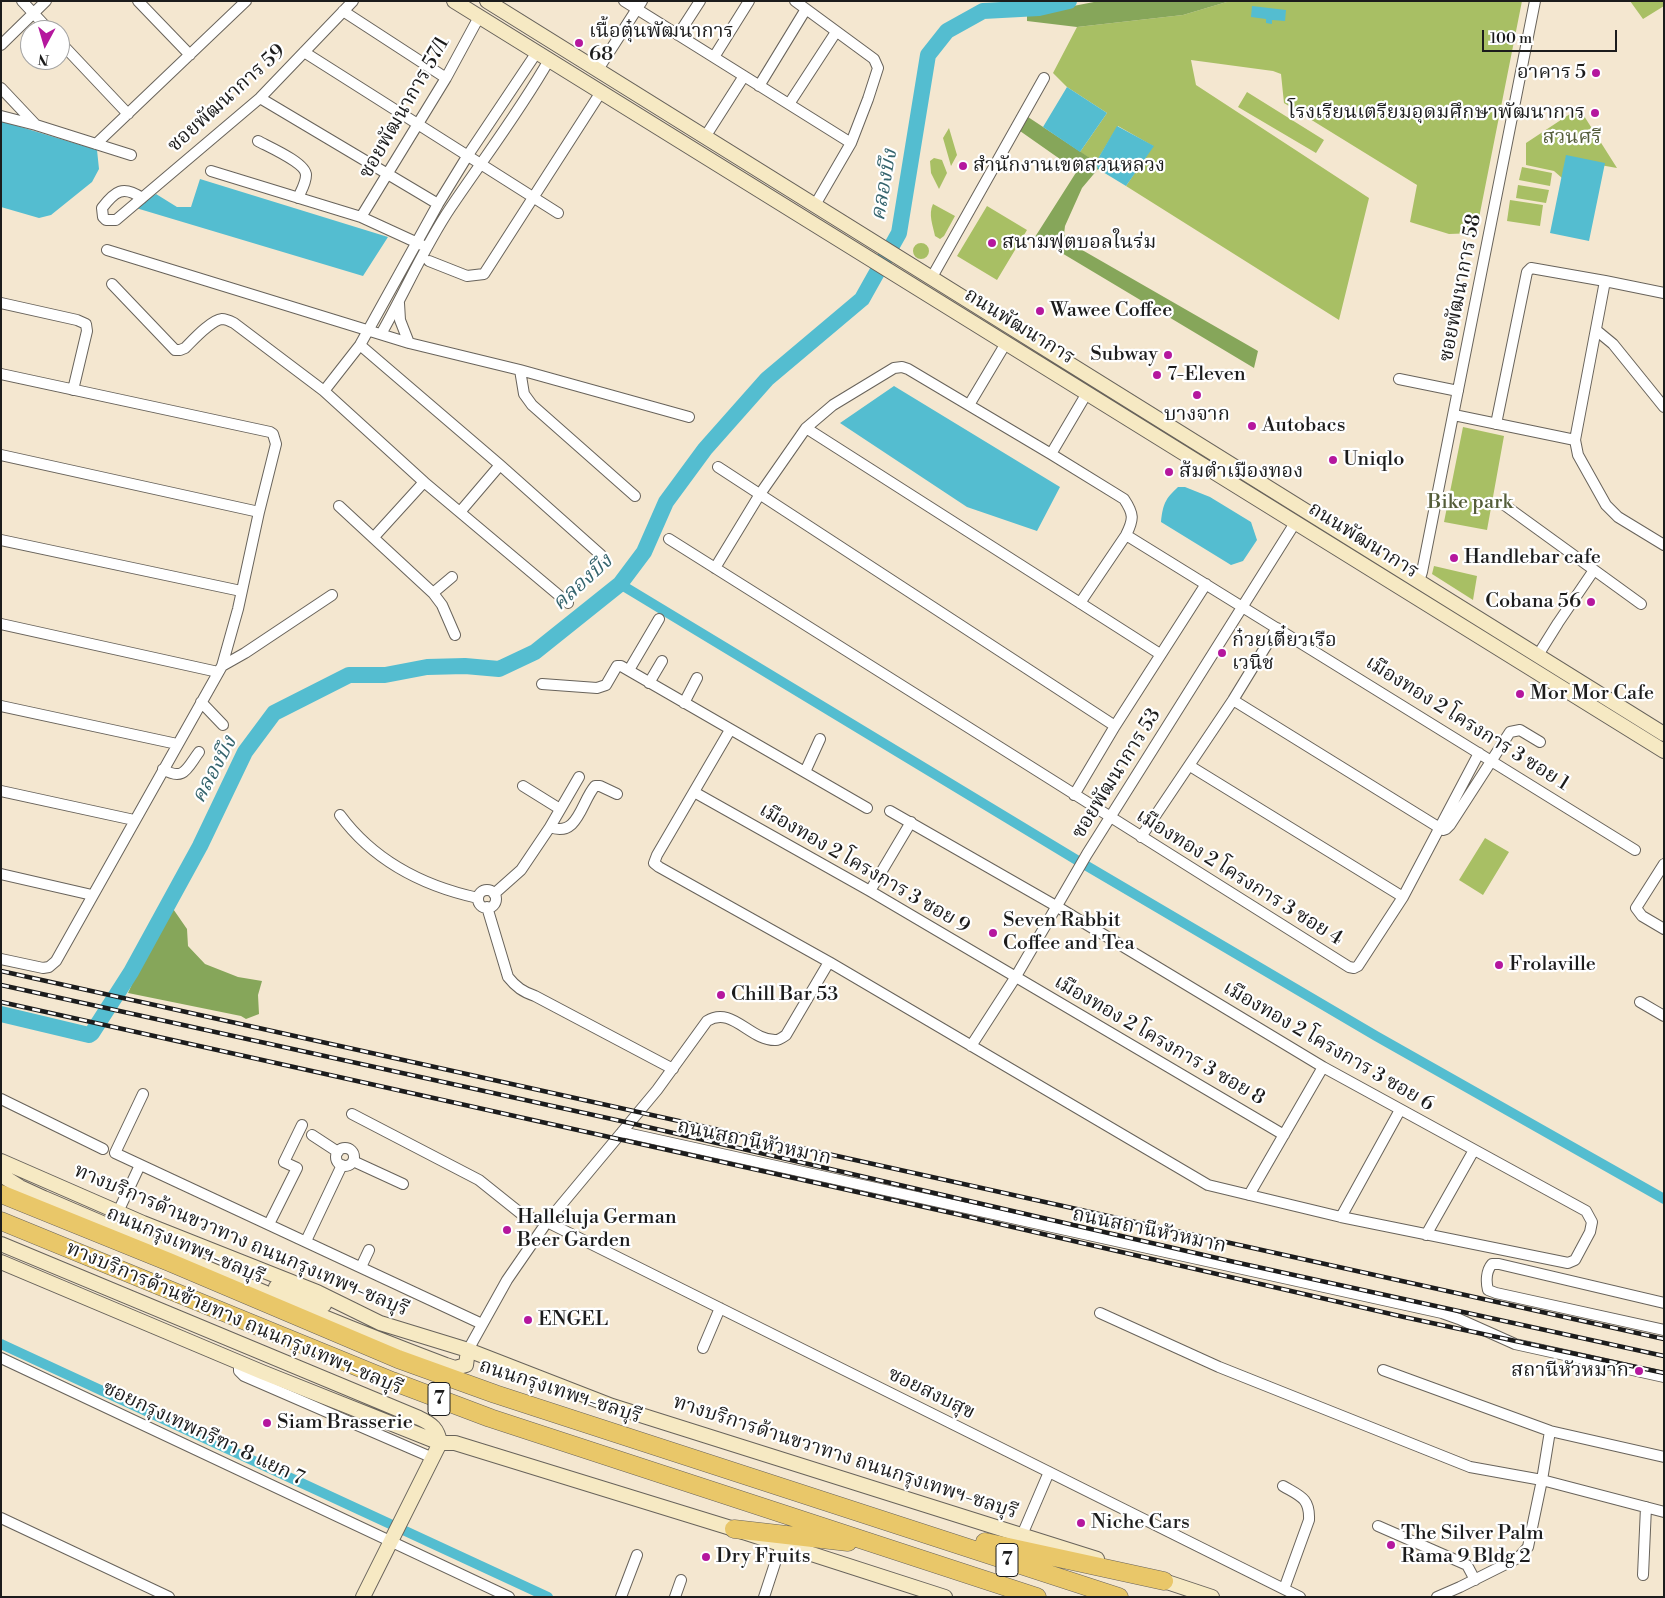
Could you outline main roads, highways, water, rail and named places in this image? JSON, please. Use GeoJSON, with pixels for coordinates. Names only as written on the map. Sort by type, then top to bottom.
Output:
{"type":"FeatureCollection","features":[{"type":"Feature","properties":{"kind":"highway","name":"ถนนกรุงเทพฯ-ชลบุรี"},"geometry":{"type":"LineString","coordinates":[[1,1194],[169,1262],[398,1359],[495,1394],[1119,1597]]}},
{"type":"Feature","properties":{"kind":"highway","name":"7"},"geometry":{"type":"LineString","coordinates":[[1,1221],[392,1381],[490,1418],[1037,1597]]}},
{"type":"Feature","properties":{"kind":"highway"},"geometry":{"type":"LineString","coordinates":[[896,1523],[1164,1581]]}},
{"type":"Feature","properties":{"kind":"highway"},"geometry":{"type":"LineString","coordinates":[[734,1529],[888,1547]]}},
{"type":"Feature","properties":{"kind":"main road","name":"ถนนพัฒนาการ"},"geometry":{"type":"LineString","coordinates":[[454,1],[1664,751]]}},
{"type":"Feature","properties":{"kind":"main road","name":"ถนนพัฒนาการ"},"geometry":{"type":"LineString","coordinates":[[487,1],[1664,734]]}},
{"type":"Feature","properties":{"kind":"main road"},"geometry":{"type":"LineString","coordinates":[[588,84],[597,70]]}},
{"type":"Feature","properties":{"kind":"main road"},"geometry":{"type":"LineString","coordinates":[[1045,368],[1055,354]]}},
{"type":"Feature","properties":{"kind":"main road"},"geometry":{"type":"LineString","coordinates":[[1295,523],[1299,506]]}},
{"type":"Feature","properties":{"kind":"main road"},"geometry":{"type":"LineString","coordinates":[[1410,594],[1419,581]]}},
{"type":"Feature","properties":{"kind":"main road","name":"ทางบริการด้านขวาทาง ถนนกรุงเทพฯ-ชลบุรี"},"geometry":{"type":"LineString","coordinates":[[1,1161],[118,1212],[324,1296],[380,1323],[468,1350],[612,1406],[1212,1597]]}},
{"type":"Feature","properties":{"kind":"main road"},"geometry":{"type":"LineString","coordinates":[[1,1171],[12,1174],[290,1293],[380,1323]]}},
{"type":"Feature","properties":{"kind":"main road","name":"ทางบริการด้านขวาทาง ถนนกรุงเทพฯ-ชลบุรี"},"geometry":{"type":"LineString","coordinates":[[1,1175],[20,1187],[44,1198],[356,1331],[437,1362],[455,1368],[466,1365],[468,1350]]}},
{"type":"Feature","properties":{"kind":"main road"},"geometry":{"type":"LineString","coordinates":[[1,1246],[268,1365],[288,1375],[308,1390]]}},
{"type":"Feature","properties":{"kind":"main road","name":"ทางบริการด้านซ้ายทาง ถนนกรุงเทพฯ-ชลบุรี"},"geometry":{"type":"LineString","coordinates":[[1,1246],[419,1418],[434,1426],[440,1443]]}},
{"type":"Feature","properties":{"kind":"main road","name":"ทางบริการด้านซ้ายทาง ถนนกรุงเทพฯ-ชลบุรี"},"geometry":{"type":"LineString","coordinates":[[1,1262],[423,1437],[440,1443],[455,1443],[734,1529],[945,1597]]}},
{"type":"Feature","properties":{"kind":"main road"},"geometry":{"type":"LineString","coordinates":[[343,1404],[351,1398],[350,1389]]}},
{"type":"Feature","properties":{"kind":"main road"},"geometry":{"type":"LineString","coordinates":[[419,1418],[424,1426],[423,1437]]}},
{"type":"Feature","properties":{"kind":"main road"},"geometry":{"type":"LineString","coordinates":[[364,1597],[440,1443]]}},
{"type":"Feature","properties":{"kind":"water"},"geometry":{"type":"Polygon","coordinates":[[[1252,6],[1286,10],[1285,21],[1272,20],[1272,24],[1266,23],[1266,19],[1251,17],[1252,6]]]}},
{"type":"Feature","properties":{"kind":"water"},"geometry":{"type":"Polygon","coordinates":[[[1067,87],[1107,113],[1080,152],[1043,127],[1067,87]]]}},
{"type":"Feature","properties":{"kind":"water"},"geometry":{"type":"Polygon","coordinates":[[[1,121],[97,150],[99,169],[92,182],[51,215],[39,218],[1,207],[1,121]]]}},
{"type":"Feature","properties":{"kind":"water"},"geometry":{"type":"Polygon","coordinates":[[[1117,126],[1154,146],[1126,186],[1098,169],[1096,162],[1117,126]]]}},
{"type":"Feature","properties":{"kind":"water"},"geometry":{"type":"Polygon","coordinates":[[[1566,155],[1605,163],[1589,241],[1550,233],[1566,155]]]}},
{"type":"Feature","properties":{"kind":"water"},"geometry":{"type":"Polygon","coordinates":[[[200,179],[388,237],[363,276],[136,208],[156,194],[177,207],[191,207],[200,179]]]}},
{"type":"Feature","properties":{"kind":"water"},"geometry":{"type":"Polygon","coordinates":[[[894,386],[1060,487],[1037,531],[967,507],[840,423],[894,386]]]}},
{"type":"Feature","properties":{"kind":"water"},"geometry":{"type":"Polygon","coordinates":[[[1178,487],[1185,487],[1210,497],[1251,522],[1257,540],[1243,561],[1231,565],[1161,522],[1165,502],[1178,487]]]}},
{"type":"Feature","properties":{"kind":"waterway","name":"คลองบึง"},"geometry":{"type":"LineString","coordinates":[[1,1014],[89,1035],[92,1033],[131,972],[200,846],[245,752],[274,713],[349,675],[385,675],[427,667],[465,666],[499,669],[535,652],[620,584],[644,552],[666,502],[705,449],[767,379],[862,299],[899,233],[928,55],[947,31],[983,11],[1039,8],[1069,1]]}},
{"type":"Feature","properties":{"kind":"waterway"},"geometry":{"type":"LineString","coordinates":[[620,584],[1075,859],[1376,1036],[1664,1199]]}},
{"type":"Feature","properties":{"kind":"waterway"},"geometry":{"type":"LineString","coordinates":[[1,1344],[548,1597]]}},
{"type":"Feature","properties":{"kind":"railway"},"geometry":{"type":"LineString","coordinates":[[1,971],[1664,1339]]}},
{"type":"Feature","properties":{"kind":"railway"},"geometry":{"type":"LineString","coordinates":[[1,985],[630,1123],[1230,1261],[1664,1356]]}},
{"type":"Feature","properties":{"kind":"railway"},"geometry":{"type":"LineString","coordinates":[[1,1002],[956,1214],[1404,1317],[1664,1373]]}},
{"type":"Feature","properties":{"kind":"place","name":"เนื้อตุ๋นพัฒนาการ 68"},"geometry":{"type":"Point","coordinates":[579,43]}},
{"type":"Feature","properties":{"kind":"place","name":"อาคาร 5"},"geometry":{"type":"Point","coordinates":[1596,73]}},
{"type":"Feature","properties":{"kind":"place","name":"โรงเรียนเตรียมอุดมศึกษาพัฒนาการ"},"geometry":{"type":"Point","coordinates":[1595,113]}},
{"type":"Feature","properties":{"kind":"place","name":"สำนักงานเขตสวนหลวง"},"geometry":{"type":"Point","coordinates":[963,166]}},
{"type":"Feature","properties":{"kind":"place","name":"สนามฟุตบอลในร่ม"},"geometry":{"type":"Point","coordinates":[992,243]}},
{"type":"Feature","properties":{"kind":"place","name":"Wawee Coffee"},"geometry":{"type":"Point","coordinates":[1040,311]}},
{"type":"Feature","properties":{"kind":"place","name":"Subway"},"geometry":{"type":"Point","coordinates":[1168,355]}},
{"type":"Feature","properties":{"kind":"place","name":"7-Eleven"},"geometry":{"type":"Point","coordinates":[1157,375]}},
{"type":"Feature","properties":{"kind":"place","name":"บางจาก"},"geometry":{"type":"Point","coordinates":[1197,395]}},
{"type":"Feature","properties":{"kind":"place","name":"Autobacs"},"geometry":{"type":"Point","coordinates":[1252,426]}},
{"type":"Feature","properties":{"kind":"place","name":"Uniqlo"},"geometry":{"type":"Point","coordinates":[1333,460]}},
{"type":"Feature","properties":{"kind":"place","name":"ส้มตำเมืองทอง"},"geometry":{"type":"Point","coordinates":[1169,472]}},
{"type":"Feature","properties":{"kind":"place","name":"Handlebar cafe"},"geometry":{"type":"Point","coordinates":[1454,558]}},
{"type":"Feature","properties":{"kind":"place","name":"Cobana 56"},"geometry":{"type":"Point","coordinates":[1591,602]}},
{"type":"Feature","properties":{"kind":"place","name":"ก๋วยเตี๋ยวเรือ เวนิช"},"geometry":{"type":"Point","coordinates":[1222,653]}},
{"type":"Feature","properties":{"kind":"place","name":"Mor Mor Cafe"},"geometry":{"type":"Point","coordinates":[1520,694]}},
{"type":"Feature","properties":{"kind":"place","name":"Seven Rabbit Coffee and Tea"},"geometry":{"type":"Point","coordinates":[993,933]}},
{"type":"Feature","properties":{"kind":"place","name":"Frolaville"},"geometry":{"type":"Point","coordinates":[1499,965]}},
{"type":"Feature","properties":{"kind":"place","name":"Chill Bar 53"},"geometry":{"type":"Point","coordinates":[721,995]}},
{"type":"Feature","properties":{"kind":"place","name":"Halleluja German Beer Garden"},"geometry":{"type":"Point","coordinates":[507,1230]}},
{"type":"Feature","properties":{"kind":"place","name":"ENGEL"},"geometry":{"type":"Point","coordinates":[528,1320]}},
{"type":"Feature","properties":{"kind":"place","name":"สถานีหัวหมาก"},"geometry":{"type":"Point","coordinates":[1639,1371]}},
{"type":"Feature","properties":{"kind":"place","name":"Siam Brasserie"},"geometry":{"type":"Point","coordinates":[267,1423]}},
{"type":"Feature","properties":{"kind":"place","name":"Niche Cars"},"geometry":{"type":"Point","coordinates":[1081,1523]}},
{"type":"Feature","properties":{"kind":"place","name":"The Silver Palm Rama 9 Bldg 2"},"geometry":{"type":"Point","coordinates":[1391,1545]}},
{"type":"Feature","properties":{"kind":"place","name":"Dry Fruits"},"geometry":{"type":"Point","coordinates":[706,1557]}},
{"type":"Feature","properties":{"kind":"park label","name":"สวนศรี"},"geometry":{"type":"Point","coordinates":[1572,138]}},
{"type":"Feature","properties":{"kind":"park label","name":"Bike park"},"geometry":{"type":"Point","coordinates":[1470,503]}}]}
